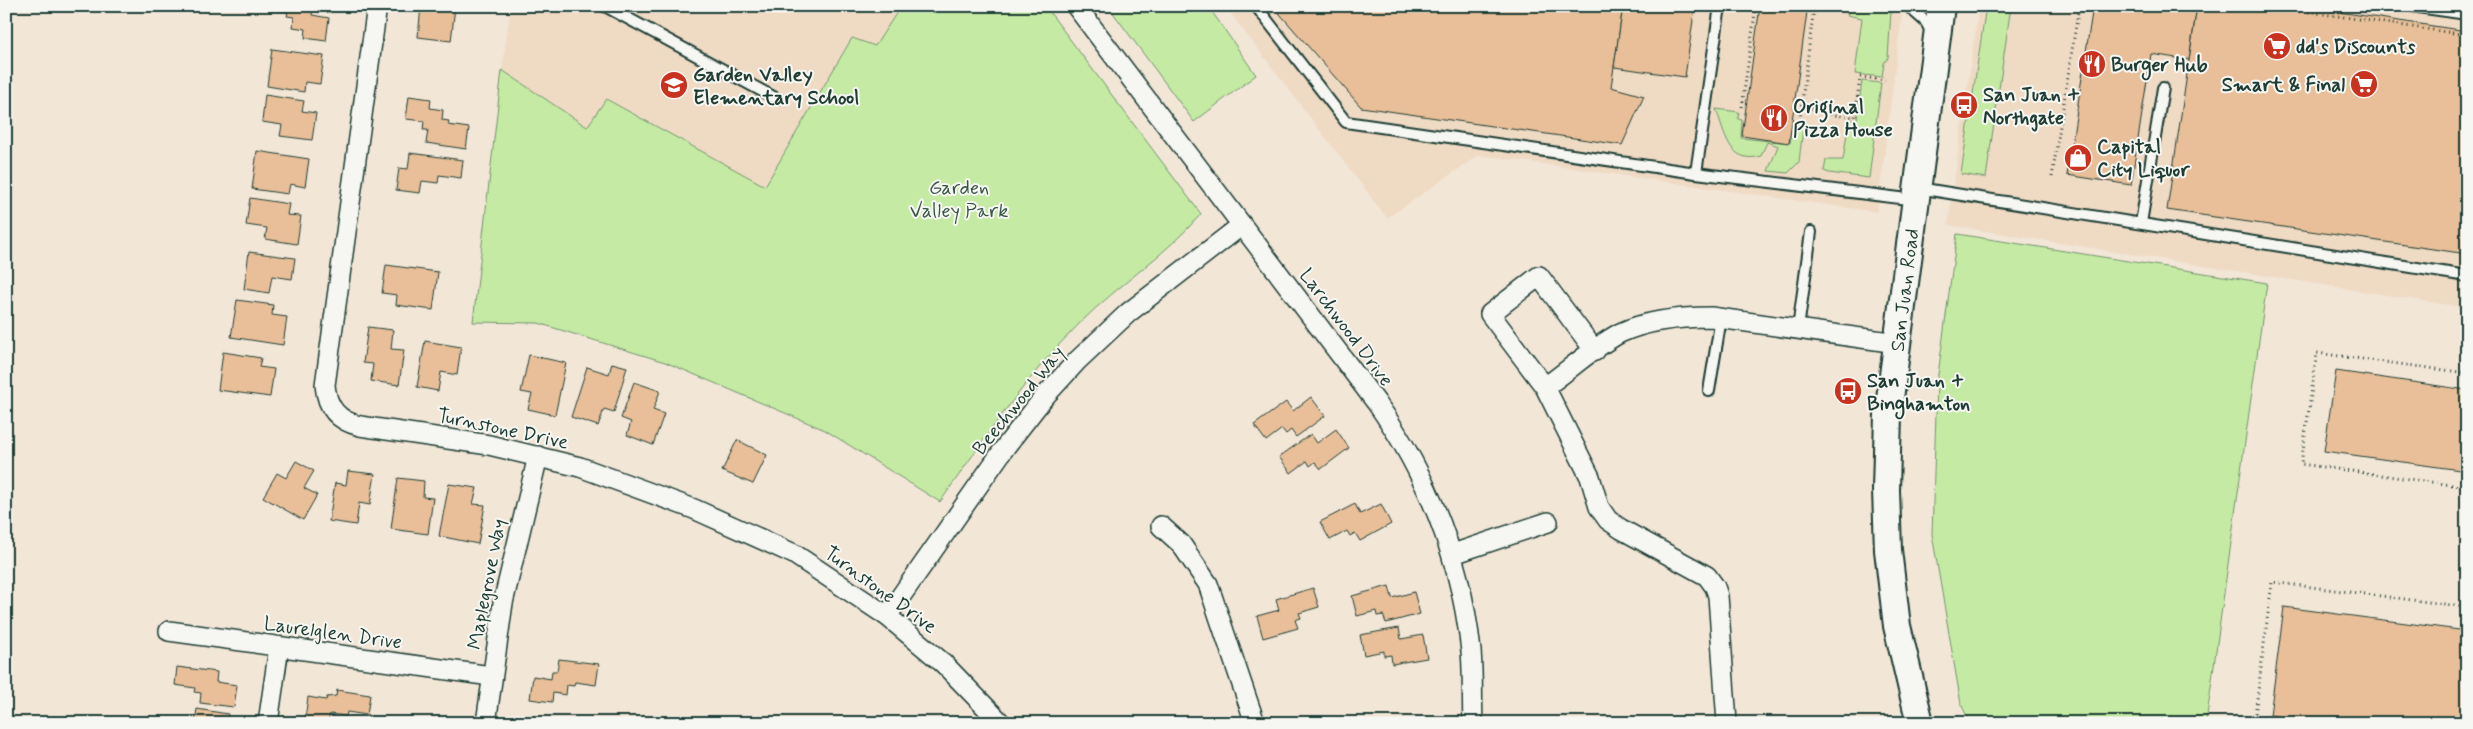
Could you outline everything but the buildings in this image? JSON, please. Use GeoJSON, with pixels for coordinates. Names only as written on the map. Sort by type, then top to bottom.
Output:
{"type":"FeatureCollection","features":[{"type":"Feature","properties":{"kind":"main road","name":"San Juan Road"},"geometry":{"type":"LineString","coordinates":[[1920,723],[1897,626],[1888,550],[1886,490],[1888,414],[1941,6]]}},
{"type":"Feature","properties":{"kind":"street","name":"Turnstone Drive"},"geometry":{"type":"LineString","coordinates":[[377,6],[325,385],[328,401],[338,416],[348,423],[465,441],[580,467],[648,491],[794,554],[887,616],[943,664],[1002,723]]}},
{"type":"Feature","properties":{"kind":"street","name":"Larchwood Drive"},"geometry":{"type":"LineString","coordinates":[[1076,6],[1398,434],[1436,507],[1453,554],[1465,603],[1471,652],[1472,723]]}},
{"type":"Feature","properties":{"kind":"street","name":"Beechwood Way"},"geometry":{"type":"LineString","coordinates":[[887,616],[1006,446],[1044,396],[1076,361],[1128,313],[1242,225]]}},
{"type":"Feature","properties":{"kind":"street"},"geometry":{"type":"LineString","coordinates":[[1596,351],[1539,276],[1490,314],[1545,387],[1590,477],[1599,507],[1608,520],[1707,576],[1716,587],[1726,723]]}},
{"type":"Feature","properties":{"kind":"street"},"geometry":{"type":"LineString","coordinates":[[1545,387],[1621,333],[1643,325],[1684,317],[1721,318],[1897,343]]}},
{"type":"Feature","properties":{"kind":"street","name":"Maplegrove Way"},"geometry":{"type":"LineString","coordinates":[[486,723],[491,676],[509,574],[538,456]]}},
{"type":"Feature","properties":{"kind":"street"},"geometry":{"type":"LineString","coordinates":[[1453,554],[1548,522]]}},
{"type":"Feature","properties":{"kind":"street"},"geometry":{"type":"LineString","coordinates":[[1161,526],[1181,544],[1208,584],[1255,723]]}},
{"type":"Feature","properties":{"kind":"street","name":"Laurelglen Drive"},"geometry":{"type":"LineString","coordinates":[[169,631],[491,676]]}},
{"type":"Feature","properties":{"kind":"street"},"geometry":{"type":"LineString","coordinates":[[268,723],[279,647]]}},
{"type":"Feature","properties":{"kind":"lane"},"geometry":{"type":"LineString","coordinates":[[605,6],[777,99]]}},
{"type":"Feature","properties":{"kind":"lane"},"geometry":{"type":"LineString","coordinates":[[1256,6],[1346,122],[1696,173],[1917,194],[2141,223],[2467,276]]}},
{"type":"Feature","properties":{"kind":"lane"},"geometry":{"type":"LineString","coordinates":[[1696,173],[1720,6]]}},
{"type":"Feature","properties":{"kind":"lane"},"geometry":{"type":"LineString","coordinates":[[1908,6],[1926,22],[1937,40]]}},
{"type":"Feature","properties":{"kind":"lane"},"geometry":{"type":"LineString","coordinates":[[2411,6],[2467,14]]}},
{"type":"Feature","properties":{"kind":"lane"},"geometry":{"type":"LineString","coordinates":[[2141,223],[2163,88]]}},
{"type":"Feature","properties":{"kind":"lane"},"geometry":{"type":"LineString","coordinates":[[1798,329],[1811,232]]}},
{"type":"Feature","properties":{"kind":"lane"},"geometry":{"type":"LineString","coordinates":[[1709,391],[1721,318]]}},
{"type":"Feature","properties":{"kind":"path"},"geometry":{"type":"LineString","coordinates":[[1742,107],[1756,6]]}},
{"type":"Feature","properties":{"kind":"path"},"geometry":{"type":"LineString","coordinates":[[1799,125],[1814,7],[1806,6]]}},
{"type":"Feature","properties":{"kind":"path"},"geometry":{"type":"LineString","coordinates":[[2052,177],[2079,6]]}},
{"type":"Feature","properties":{"kind":"path"},"geometry":{"type":"LineString","coordinates":[[2269,6],[2467,35]]}},
{"type":"Feature","properties":{"kind":"path"},"geometry":{"type":"LineString","coordinates":[[1802,105],[1833,114],[1854,117],[1860,77],[1885,80]]}},
{"type":"Feature","properties":{"kind":"path"},"geometry":{"type":"LineString","coordinates":[[2467,373],[2317,353],[2301,464],[2467,487]]}},
{"type":"Feature","properties":{"kind":"path"},"geometry":{"type":"LineString","coordinates":[[2254,723],[2272,582],[2467,607]]}},
{"type":"Feature","properties":{"kind":"shaded area","name":"Garden Valley Elementary School"},"geometry":{"type":"Polygon","coordinates":[[[511,6],[901,6],[875,46],[852,38],[765,186],[607,99],[587,127],[502,70],[511,6]]]}},
{"type":"Feature","properties":{"kind":"shaded area"},"geometry":{"type":"Polygon","coordinates":[[[1225,6],[1903,6],[1877,212],[1479,155],[1387,218],[1225,6]]]}},
{"type":"Feature","properties":{"kind":"shaded area"},"geometry":{"type":"Polygon","coordinates":[[[1979,6],[2467,6],[2467,308],[1948,225],[1979,6]]]}},
{"type":"Feature","properties":{"kind":"green space","name":"Garden Valley Park"},"geometry":{"type":"Polygon","coordinates":[[[901,6],[1045,6],[1201,214],[1173,243],[1110,295],[1060,343],[1023,387],[940,502],[825,430],[665,362],[538,323],[473,322],[502,70],[587,127],[606,99],[765,186],[852,38],[875,46],[901,6]]]}},
{"type":"Feature","properties":{"kind":"green space"},"geometry":{"type":"Polygon","coordinates":[[[1108,6],[1208,6],[1256,75],[1194,122],[1108,6]]]}},
{"type":"Feature","properties":{"kind":"green space"},"geometry":{"type":"Polygon","coordinates":[[[1848,6],[1886,6],[1886,10],[1891,11],[1888,58],[1884,63],[1882,77],[1855,74],[1862,18],[1847,15],[1848,6]]]}},
{"type":"Feature","properties":{"kind":"green space"},"geometry":{"type":"Polygon","coordinates":[[[1986,6],[2011,6],[1986,178],[1961,174],[1986,6]]]}},
{"type":"Feature","properties":{"kind":"green space"},"geometry":{"type":"Polygon","coordinates":[[[1862,81],[1881,83],[1869,178],[1829,173],[1824,171],[1826,160],[1843,160],[1849,120],[1857,120],[1862,81]]]}},
{"type":"Feature","properties":{"kind":"green space"},"geometry":{"type":"Polygon","coordinates":[[[1716,109],[1739,112],[1738,119],[1742,120],[1741,138],[1790,143],[1793,126],[1803,128],[1799,162],[1788,173],[1768,171],[1778,146],[1767,142],[1761,156],[1750,158],[1742,156],[1730,145],[1716,109]]]}},
{"type":"Feature","properties":{"kind":"green space"},"geometry":{"type":"Polygon","coordinates":[[[1957,234],[2267,283],[2206,723],[1970,723],[1961,704],[1932,534],[1937,382],[1957,234]]]}},
{"type":"Feature","properties":{"kind":"place","name":"dd's Discounts"},"geometry":{"type":"Point","coordinates":[2277,46]}},
{"type":"Feature","properties":{"kind":"place","name":"Burger Hub"},"geometry":{"type":"Point","coordinates":[2092,64]}},
{"type":"Feature","properties":{"kind":"place","name":"Smart & Final"},"geometry":{"type":"Point","coordinates":[2364,84]}},
{"type":"Feature","properties":{"kind":"place","name":"Garden Valley Elementary School"},"geometry":{"type":"Point","coordinates":[674,85]}},
{"type":"Feature","properties":{"kind":"place","name":"San Juan + Northgate"},"geometry":{"type":"Point","coordinates":[1964,105]}},
{"type":"Feature","properties":{"kind":"place","name":"Original Pizza House"},"geometry":{"type":"Point","coordinates":[1774,118]}},
{"type":"Feature","properties":{"kind":"place","name":"Capital City Liquor"},"geometry":{"type":"Point","coordinates":[2078,158]}},
{"type":"Feature","properties":{"kind":"place","name":"San Juan + Binghamton"},"geometry":{"type":"Point","coordinates":[1848,391]}}]}
